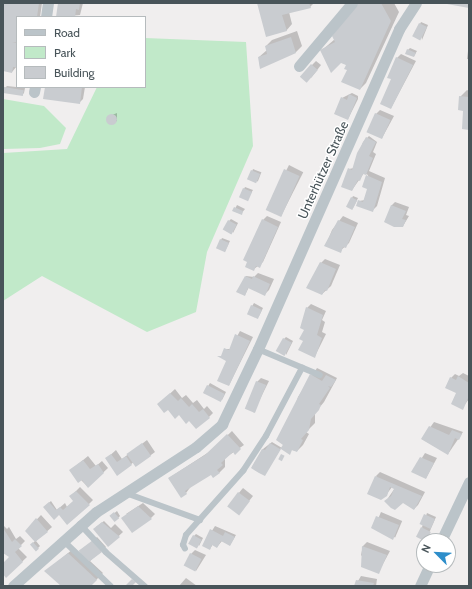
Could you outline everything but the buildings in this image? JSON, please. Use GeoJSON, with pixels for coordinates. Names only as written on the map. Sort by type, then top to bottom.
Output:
{"type":"FeatureCollection","features":[{"type":"Feature","properties":{"kind":"street"},"geometry":{"type":"LineString","coordinates":[[46,16],[48,3]]}},
{"type":"Feature","properties":{"kind":"street"},"geometry":{"type":"LineString","coordinates":[[299,66],[352,3]]}},
{"type":"Feature","properties":{"kind":"street","name":"Unterhützer Straße"},"geometry":{"type":"LineString","coordinates":[[13,586],[80,524],[125,492],[196,447],[222,424],[258,349],[399,29],[416,3]]}},
{"type":"Feature","properties":{"kind":"street"},"geometry":{"type":"LineString","coordinates":[[445,533],[469,482]]}},
{"type":"Feature","properties":{"kind":"street"},"geometry":{"type":"LineString","coordinates":[[420,586],[426,573]]}},
{"type":"Feature","properties":{"kind":"lane"},"geometry":{"type":"LineString","coordinates":[[258,349],[320,375]]}},
{"type":"Feature","properties":{"kind":"lane"},"geometry":{"type":"LineString","coordinates":[[185,549],[183,545],[186,535],[244,470],[266,436],[302,368]]}},
{"type":"Feature","properties":{"kind":"lane"},"geometry":{"type":"LineString","coordinates":[[125,492],[200,520]]}},
{"type":"Feature","properties":{"kind":"lane"},"geometry":{"type":"LineString","coordinates":[[80,524],[106,552],[145,586]]}},
{"type":"Feature","properties":{"kind":"lane"},"geometry":{"type":"LineString","coordinates":[[63,540],[111,586]]}},
{"type":"Feature","properties":{"kind":"green space"},"geometry":{"type":"Polygon","coordinates":[[[146,38],[246,42],[253,146],[207,252],[196,312],[147,332],[42,276],[3,301],[3,153],[67,149],[97,88],[146,88],[146,38]]]}},
{"type":"Feature","properties":{"kind":"green space"},"geometry":{"type":"Polygon","coordinates":[[[3,99],[44,106],[66,128],[60,144],[40,148],[3,149],[3,99]]]}}]}
